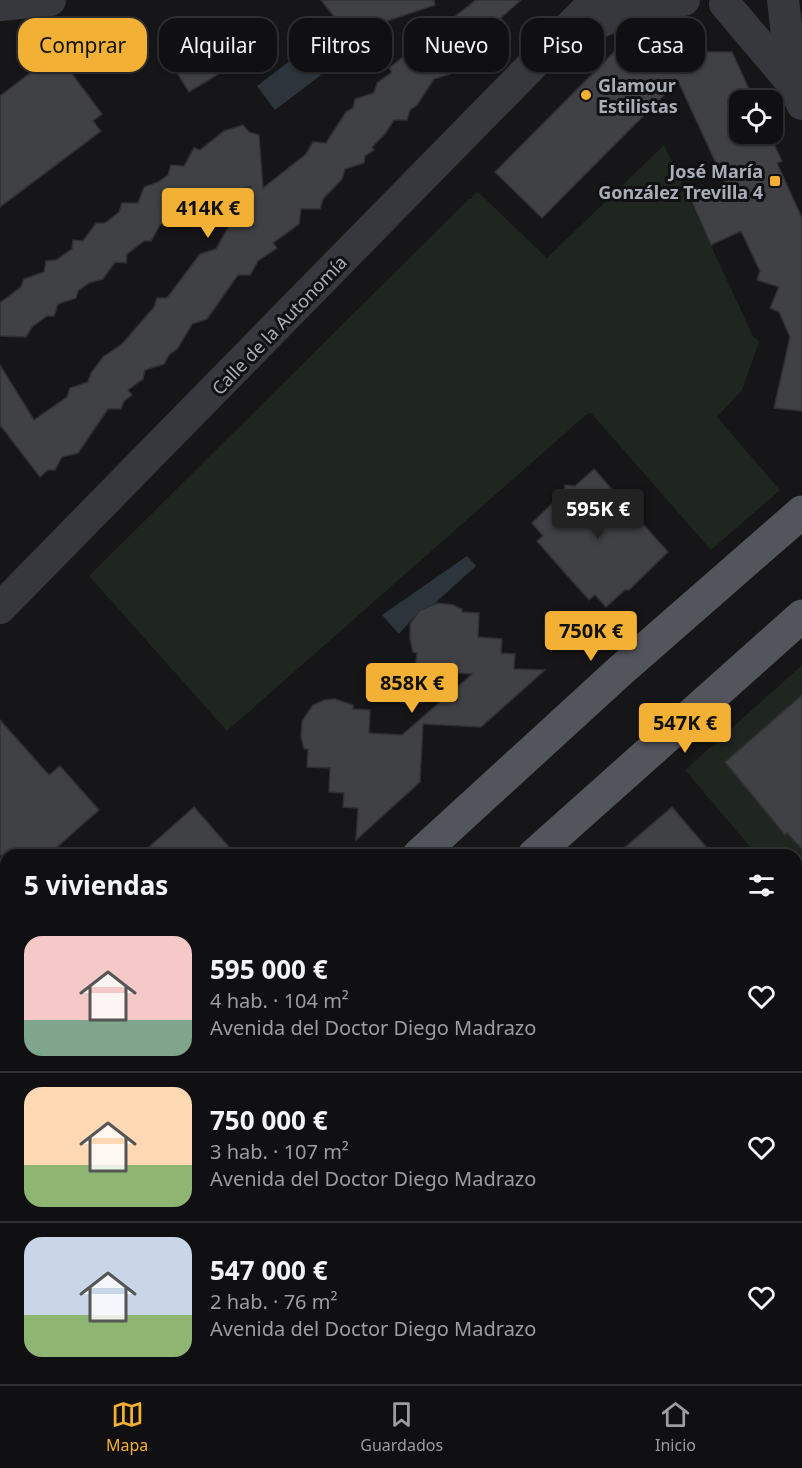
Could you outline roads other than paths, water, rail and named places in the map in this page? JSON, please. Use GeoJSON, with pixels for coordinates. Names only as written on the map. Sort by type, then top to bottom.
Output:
{"type":"FeatureCollection","features":[{"type":"Feature","properties":{"kind":"main road"},"geometry":{"type":"LineString","coordinates":[[426,849],[620,671],[802,512]]}},
{"type":"Feature","properties":{"kind":"main road"},"geometry":{"type":"LineString","coordinates":[[541,849],[802,616]]}},
{"type":"Feature","properties":{"kind":"street"},"geometry":{"type":"LineString","coordinates":[[0,4],[50,0]]}},
{"type":"Feature","properties":{"kind":"street","name":"Calle de la Autonomía"},"geometry":{"type":"LineString","coordinates":[[578,18],[596,0]]}},
{"type":"Feature","properties":{"kind":"street","name":"Calle de la Autonomía"},"geometry":{"type":"LineString","coordinates":[[604,20],[684,0]]}},
{"type":"Feature","properties":{"kind":"street"},"geometry":{"type":"LineString","coordinates":[[691,0],[730,2],[797,94]]}},
{"type":"Feature","properties":{"kind":"street"},"geometry":{"type":"LineString","coordinates":[[783,0],[797,94]]}},
{"type":"Feature","properties":{"kind":"street","name":"Calle de la Autonomía"},"geometry":{"type":"LineString","coordinates":[[0,608],[526,72]]}},
{"type":"Feature","properties":{"kind":"place","name":"Glamour Estilistas"},"geometry":{"type":"Point","coordinates":[586,95]}},
{"type":"Feature","properties":{"kind":"place","name":"José María González Trevilla 4"},"geometry":{"type":"Point","coordinates":[775,181]}}]}
